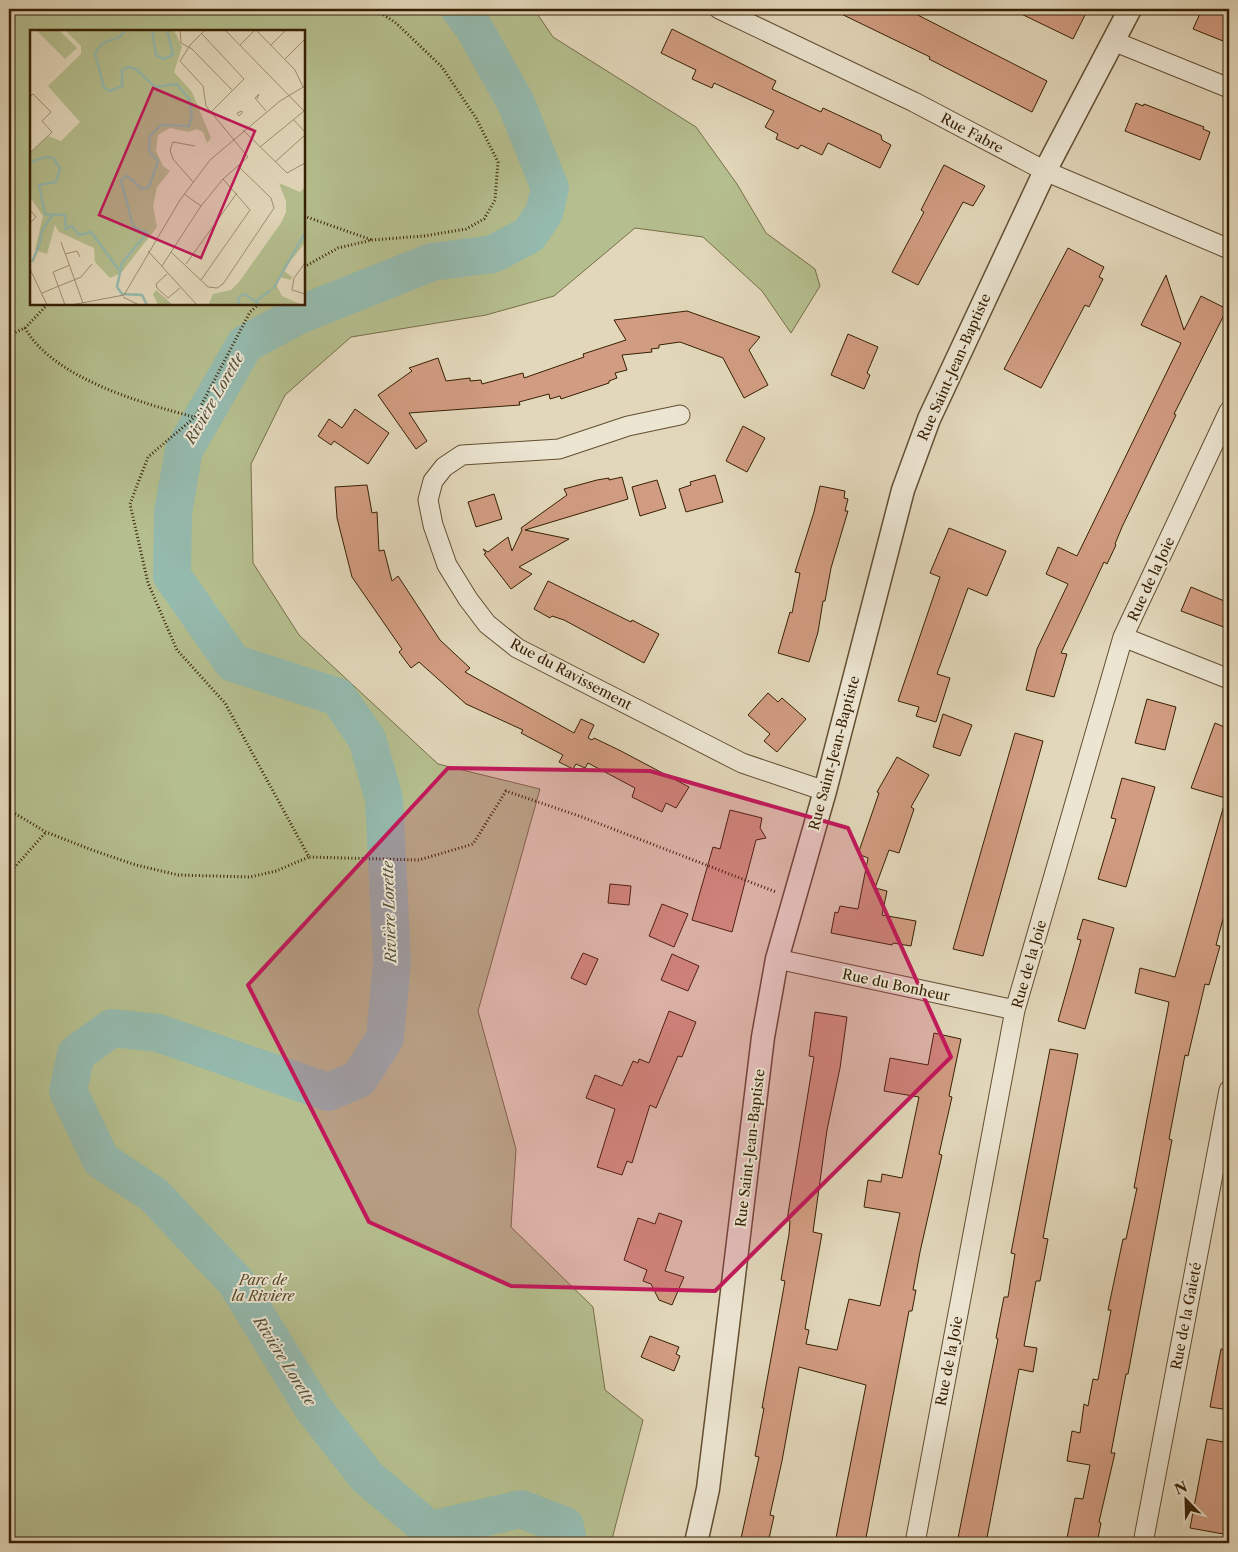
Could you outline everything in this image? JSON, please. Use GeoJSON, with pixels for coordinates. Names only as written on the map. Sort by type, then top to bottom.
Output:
{"type":"FeatureCollection","features":[{"type":"Feature","properties":{"kind":"street","name":"Rue Fabre"},"geometry":{"type":"LineString","coordinates":[[719,9],[914,102],[1045,171],[1229,249]]}},
{"type":"Feature","properties":{"kind":"street","name":"Rue Saint-Jean-Baptiste"},"geometry":{"type":"LineString","coordinates":[[696,1543],[708,1489],[763,1037],[777,959],[825,791],[902,490],[929,418],[1045,171],[1130,9]]}},
{"type":"Feature","properties":{"kind":"street"},"geometry":{"type":"LineString","coordinates":[[1112,41],[1229,88]]}},
{"type":"Feature","properties":{"kind":"street","name":"Rue de la Joie"},"geometry":{"type":"LineString","coordinates":[[914,1543],[1015,1010],[1123,637],[1225,430],[1229,411]]}},
{"type":"Feature","properties":{"kind":"street","name":"Rue du Ravissement"},"geometry":{"type":"LineString","coordinates":[[680,415],[628,426],[559,449],[462,455],[444,466],[433,481],[428,500],[433,525],[447,565],[468,599],[487,624],[517,648],[742,764],[825,791]]}},
{"type":"Feature","properties":{"kind":"street"},"geometry":{"type":"LineString","coordinates":[[1123,637],[1229,679]]}},
{"type":"Feature","properties":{"kind":"street","name":"Rue du Bonheur"},"geometry":{"type":"LineString","coordinates":[[777,959],[1015,1010]]}},
{"type":"Feature","properties":{"kind":"street","name":"Rue de la Gaieté"},"geometry":{"type":"LineString","coordinates":[[1143,1543],[1229,1090]]}},
{"type":"Feature","properties":{"kind":"path"},"geometry":{"type":"LineString","coordinates":[[12,9],[24,9]]}},
{"type":"Feature","properties":{"kind":"path"},"geometry":{"type":"LineString","coordinates":[[305,266],[338,248],[372,240],[424,236],[466,229],[484,219],[496,200],[498,162],[476,118],[442,67],[396,23],[375,9]]}},
{"type":"Feature","properties":{"kind":"path"},"geometry":{"type":"LineString","coordinates":[[305,216],[372,240]]}},
{"type":"Feature","properties":{"kind":"path"},"geometry":{"type":"LineString","coordinates":[[9,335],[25,328],[47,305]]}},
{"type":"Feature","properties":{"kind":"path"},"geometry":{"type":"LineString","coordinates":[[258,305],[250,312],[195,417],[148,457],[130,504],[148,583],[177,650],[225,703],[309,857]]}},
{"type":"Feature","properties":{"kind":"path"},"geometry":{"type":"LineString","coordinates":[[25,328],[34,344],[71,372],[150,405],[195,417]]}},
{"type":"Feature","properties":{"kind":"path"},"geometry":{"type":"LineString","coordinates":[[9,810],[46,832],[136,865],[178,875],[250,877],[276,871],[309,857],[420,860],[473,844],[506,791],[582,817],[795,899]]}},
{"type":"Feature","properties":{"kind":"path"},"geometry":{"type":"LineString","coordinates":[[9,877],[13,869],[46,832]]}},
{"type":"Feature","properties":{"kind":"highlighted area"},"geometry":{"type":"Polygon","coordinates":[[[448,768],[650,771],[848,828],[951,1057],[715,1291],[511,1286],[369,1222],[248,985],[448,768]]]}},
{"type":"Feature","properties":{"kind":"green space","name":"Parc de la Rivière"},"geometry":{"type":"Polygon","coordinates":[[[9,9],[534,9],[553,37],[696,127],[737,184],[766,233],[815,269],[820,286],[791,333],[762,291],[703,237],[635,228],[554,296],[486,315],[351,337],[285,395],[251,464],[253,563],[299,635],[438,764],[540,789],[478,1011],[516,1149],[511,1227],[593,1307],[605,1390],[643,1420],[611,1543],[9,1543],[9,9]]]}},
{"type":"Feature","properties":{"kind":"building"},"geometry":{"type":"Polygon","coordinates":[[[831,9],[906,9],[1047,81],[1032,112],[929,59],[930,57],[831,9]]]}},
{"type":"Feature","properties":{"kind":"building"},"geometry":{"type":"Polygon","coordinates":[[[1011,9],[1088,9],[1073,39],[1011,9]]]}},
{"type":"Feature","properties":{"kind":"building"},"geometry":{"type":"Polygon","coordinates":[[[1202,9],[1213,9],[1229,15],[1229,25],[1223,41],[1193,29],[1202,9]]]}},
{"type":"Feature","properties":{"kind":"building"},"geometry":{"type":"Polygon","coordinates":[[[672,29],[776,81],[772,89],[821,112],[823,108],[881,135],[882,140],[891,145],[880,168],[828,143],[822,155],[801,145],[798,149],[776,139],[778,134],[765,127],[774,111],[714,83],[712,88],[692,79],[696,70],[661,53],[672,29]]]}},
{"type":"Feature","properties":{"kind":"building"},"geometry":{"type":"Polygon","coordinates":[[[1136,103],[1143,106],[1144,104],[1204,127],[1203,129],[1210,132],[1200,160],[1125,131],[1136,103]]]}},
{"type":"Feature","properties":{"kind":"building"},"geometry":{"type":"Polygon","coordinates":[[[944,165],[985,186],[973,206],[963,202],[918,285],[892,272],[924,212],[921,210],[944,165]]]}},
{"type":"Feature","properties":{"kind":"building"},"geometry":{"type":"Polygon","coordinates":[[[1068,248],[1104,267],[1099,277],[1103,279],[1089,307],[1085,305],[1041,388],[1004,369],[1068,248]]]}},
{"type":"Feature","properties":{"kind":"building"},"geometry":{"type":"Polygon","coordinates":[[[1166,275],[1184,330],[1201,296],[1227,309],[1174,414],[1176,415],[1122,527],[1107,564],[1104,562],[1061,653],[1067,654],[1054,697],[1026,690],[1037,649],[1068,584],[1046,574],[1058,547],[1077,556],[1181,343],[1141,325],[1166,275]]]}},
{"type":"Feature","properties":{"kind":"building"},"geometry":{"type":"Polygon","coordinates":[[[687,311],[760,337],[749,350],[768,385],[744,398],[723,358],[680,342],[659,345],[659,348],[651,349],[652,352],[622,355],[627,370],[615,373],[617,378],[609,381],[609,383],[561,399],[560,396],[550,399],[549,394],[519,402],[520,405],[409,413],[427,441],[416,449],[378,395],[412,371],[409,368],[438,358],[446,381],[470,378],[470,381],[481,380],[482,384],[523,373],[524,378],[584,357],[583,354],[626,340],[614,320],[687,311]]]}},
{"type":"Feature","properties":{"kind":"building"},"geometry":{"type":"Polygon","coordinates":[[[848,334],[878,347],[867,373],[870,375],[864,389],[831,375],[848,334]]]}},
{"type":"Feature","properties":{"kind":"building"},"geometry":{"type":"Polygon","coordinates":[[[355,409],[389,433],[368,464],[334,441],[331,445],[318,436],[329,419],[342,428],[355,409]]]}},
{"type":"Feature","properties":{"kind":"building"},"geometry":{"type":"Polygon","coordinates":[[[743,426],[765,438],[747,472],[726,461],[743,426]]]}},
{"type":"Feature","properties":{"kind":"building"},"geometry":{"type":"Polygon","coordinates":[[[715,475],[723,502],[686,512],[679,489],[691,485],[690,482],[715,475]]]}},
{"type":"Feature","properties":{"kind":"building"},"geometry":{"type":"Polygon","coordinates":[[[622,477],[628,499],[525,530],[569,539],[519,567],[532,574],[511,589],[484,554],[486,553],[483,549],[488,552],[508,537],[512,551],[522,530],[521,528],[567,495],[564,489],[597,480],[622,477]]]}},
{"type":"Feature","properties":{"kind":"building"},"geometry":{"type":"Polygon","coordinates":[[[657,480],[666,508],[640,516],[632,487],[657,480]]]}},
{"type":"Feature","properties":{"kind":"building"},"geometry":{"type":"Polygon","coordinates":[[[367,485],[372,513],[377,512],[379,551],[384,550],[392,581],[398,576],[440,640],[470,668],[465,672],[574,733],[581,719],[594,725],[588,738],[592,740],[594,738],[621,751],[689,787],[676,808],[666,803],[662,812],[632,797],[635,788],[588,763],[585,768],[576,764],[573,769],[559,762],[563,755],[521,733],[523,730],[466,704],[419,662],[411,668],[399,652],[402,649],[352,577],[337,518],[335,487],[367,485]]]}},
{"type":"Feature","properties":{"kind":"building"},"geometry":{"type":"Polygon","coordinates":[[[820,486],[845,491],[844,498],[848,499],[845,511],[848,511],[831,568],[818,632],[809,662],[778,653],[790,612],[792,613],[800,573],[795,572],[820,486]]]}},
{"type":"Feature","properties":{"kind":"building"},"geometry":{"type":"Polygon","coordinates":[[[494,494],[502,519],[476,527],[468,502],[494,494]]]}},
{"type":"Feature","properties":{"kind":"building"},"geometry":{"type":"Polygon","coordinates":[[[949,528],[1006,551],[987,596],[968,588],[937,674],[950,678],[936,722],[916,716],[919,707],[898,701],[940,577],[930,573],[949,528]]]}},
{"type":"Feature","properties":{"kind":"building"},"geometry":{"type":"Polygon","coordinates":[[[548,581],[659,634],[644,663],[564,620],[552,616],[550,618],[534,609],[548,581]]]}},
{"type":"Feature","properties":{"kind":"building"},"geometry":{"type":"Polygon","coordinates":[[[1191,587],[1229,603],[1229,629],[1181,611],[1191,587]]]}},
{"type":"Feature","properties":{"kind":"building"},"geometry":{"type":"Polygon","coordinates":[[[768,693],[778,702],[782,698],[806,719],[777,752],[764,741],[770,734],[748,715],[768,693]]]}},
{"type":"Feature","properties":{"kind":"building"},"geometry":{"type":"Polygon","coordinates":[[[1147,699],[1176,707],[1165,750],[1135,743],[1147,699]]]}},
{"type":"Feature","properties":{"kind":"building"},"geometry":{"type":"Polygon","coordinates":[[[943,714],[972,725],[960,756],[933,747],[943,714]]]}},
{"type":"Feature","properties":{"kind":"building"},"geometry":{"type":"Polygon","coordinates":[[[1215,723],[1229,729],[1229,799],[1191,788],[1215,723]]]}},
{"type":"Feature","properties":{"kind":"building"},"geometry":{"type":"Polygon","coordinates":[[[1015,733],[1043,741],[983,956],[953,949],[1015,733]]]}},
{"type":"Feature","properties":{"kind":"building"},"geometry":{"type":"Polygon","coordinates":[[[897,757],[929,775],[911,807],[914,809],[899,853],[889,850],[875,888],[887,891],[882,915],[916,921],[911,946],[893,943],[892,945],[831,933],[835,912],[838,913],[840,906],[858,909],[868,858],[858,854],[879,793],[877,792],[897,757]]]}},
{"type":"Feature","properties":{"kind":"building"},"geometry":{"type":"Polygon","coordinates":[[[1122,778],[1155,787],[1126,887],[1098,879],[1116,819],[1111,818],[1122,778]]]}},
{"type":"Feature","properties":{"kind":"building"},"geometry":{"type":"Polygon","coordinates":[[[1224,805],[1229,806],[1229,897],[1216,945],[1220,946],[1209,985],[1205,984],[1188,1056],[1185,1055],[1169,1139],[1172,1140],[1128,1374],[1126,1374],[1111,1453],[1115,1453],[1099,1522],[1101,1523],[1097,1543],[1066,1543],[1075,1498],[1083,1499],[1090,1465],[1067,1461],[1072,1431],[1080,1433],[1084,1404],[1088,1406],[1093,1379],[1098,1380],[1111,1310],[1108,1310],[1123,1239],[1126,1239],[1137,1188],[1134,1188],[1169,1002],[1135,993],[1140,968],[1175,977],[1224,805]]]}},
{"type":"Feature","properties":{"kind":"building"},"geometry":{"type":"Polygon","coordinates":[[[730,810],[762,818],[760,828],[766,838],[756,840],[732,932],[692,920],[713,847],[720,849],[730,810]]]}},
{"type":"Feature","properties":{"kind":"building"},"geometry":{"type":"Polygon","coordinates":[[[610,884],[631,886],[629,905],[608,903],[610,884]]]}},
{"type":"Feature","properties":{"kind":"building"},"geometry":{"type":"Polygon","coordinates":[[[662,904],[688,914],[674,947],[649,936],[662,904]]]}},
{"type":"Feature","properties":{"kind":"building"},"geometry":{"type":"Polygon","coordinates":[[[1083,919],[1114,928],[1085,1029],[1058,1021],[1081,940],[1077,939],[1083,919]]]}},
{"type":"Feature","properties":{"kind":"building"},"geometry":{"type":"Polygon","coordinates":[[[583,953],[598,959],[586,985],[571,978],[583,953]]]}},
{"type":"Feature","properties":{"kind":"building"},"geometry":{"type":"Polygon","coordinates":[[[672,954],[699,966],[688,991],[661,980],[672,954]]]}},
{"type":"Feature","properties":{"kind":"building"},"geometry":{"type":"Polygon","coordinates":[[[669,1011],[696,1022],[682,1057],[678,1056],[656,1108],[650,1105],[632,1163],[627,1161],[622,1175],[597,1167],[615,1109],[586,1098],[595,1075],[622,1086],[633,1061],[638,1063],[639,1059],[649,1063],[669,1011]]]}},
{"type":"Feature","properties":{"kind":"building"},"geometry":{"type":"Polygon","coordinates":[[[815,1012],[847,1017],[840,1068],[827,1130],[813,1232],[822,1234],[805,1329],[809,1330],[806,1344],[837,1350],[849,1299],[880,1306],[900,1213],[864,1207],[868,1180],[881,1182],[882,1174],[902,1178],[919,1097],[884,1091],[890,1058],[928,1065],[934,1033],[961,1039],[949,1096],[952,1097],[939,1154],[942,1155],[920,1252],[913,1290],[916,1290],[912,1311],[909,1311],[865,1543],[835,1543],[866,1385],[799,1367],[770,1515],[774,1516],[768,1543],[740,1543],[759,1457],[755,1456],[764,1408],[762,1408],[785,1281],[781,1280],[789,1234],[790,1221],[787,1220],[814,1057],[809,1056],[815,1012]]]}},
{"type":"Feature","properties":{"kind":"building"},"geometry":{"type":"Polygon","coordinates":[[[1050,1049],[1078,1054],[1043,1238],[1048,1239],[1040,1281],[1036,1281],[1024,1346],[1037,1348],[1033,1372],[1019,1369],[986,1543],[957,1543],[998,1339],[996,1338],[1004,1297],[1008,1297],[1015,1254],[1011,1253],[1050,1049]]]}},
{"type":"Feature","properties":{"kind":"building"},"geometry":{"type":"Polygon","coordinates":[[[659,1213],[682,1221],[665,1271],[684,1277],[672,1305],[659,1300],[651,1284],[643,1281],[647,1270],[624,1260],[638,1218],[655,1224],[659,1213]]]}},
{"type":"Feature","properties":{"kind":"building"},"geometry":{"type":"Polygon","coordinates":[[[650,1336],[679,1347],[676,1354],[680,1356],[674,1371],[641,1357],[650,1336]]]}},
{"type":"Feature","properties":{"kind":"building"},"geometry":{"type":"Polygon","coordinates":[[[1221,1349],[1229,1350],[1229,1410],[1210,1407],[1221,1349]]]}},
{"type":"Feature","properties":{"kind":"building"},"geometry":{"type":"Polygon","coordinates":[[[1207,1439],[1229,1443],[1229,1535],[1190,1528],[1207,1439]]]}},
{"type":"Feature","properties":{"kind":"waterway","name":"Rivière Lorette"},"geometry":{"type":"LineString","coordinates":[[460,9],[474,28],[516,103],[550,188],[544,213],[529,235],[493,254],[432,262],[299,315],[245,344],[184,450],[173,512],[172,576],[233,663],[338,697],[367,739],[384,799],[392,962],[385,1038],[359,1079],[328,1092],[158,1033],[112,1028],[76,1054],[68,1091],[101,1160],[154,1195],[236,1282],[313,1408],[367,1477],[430,1530],[521,1509],[565,1526],[568,1543]]}}]}
